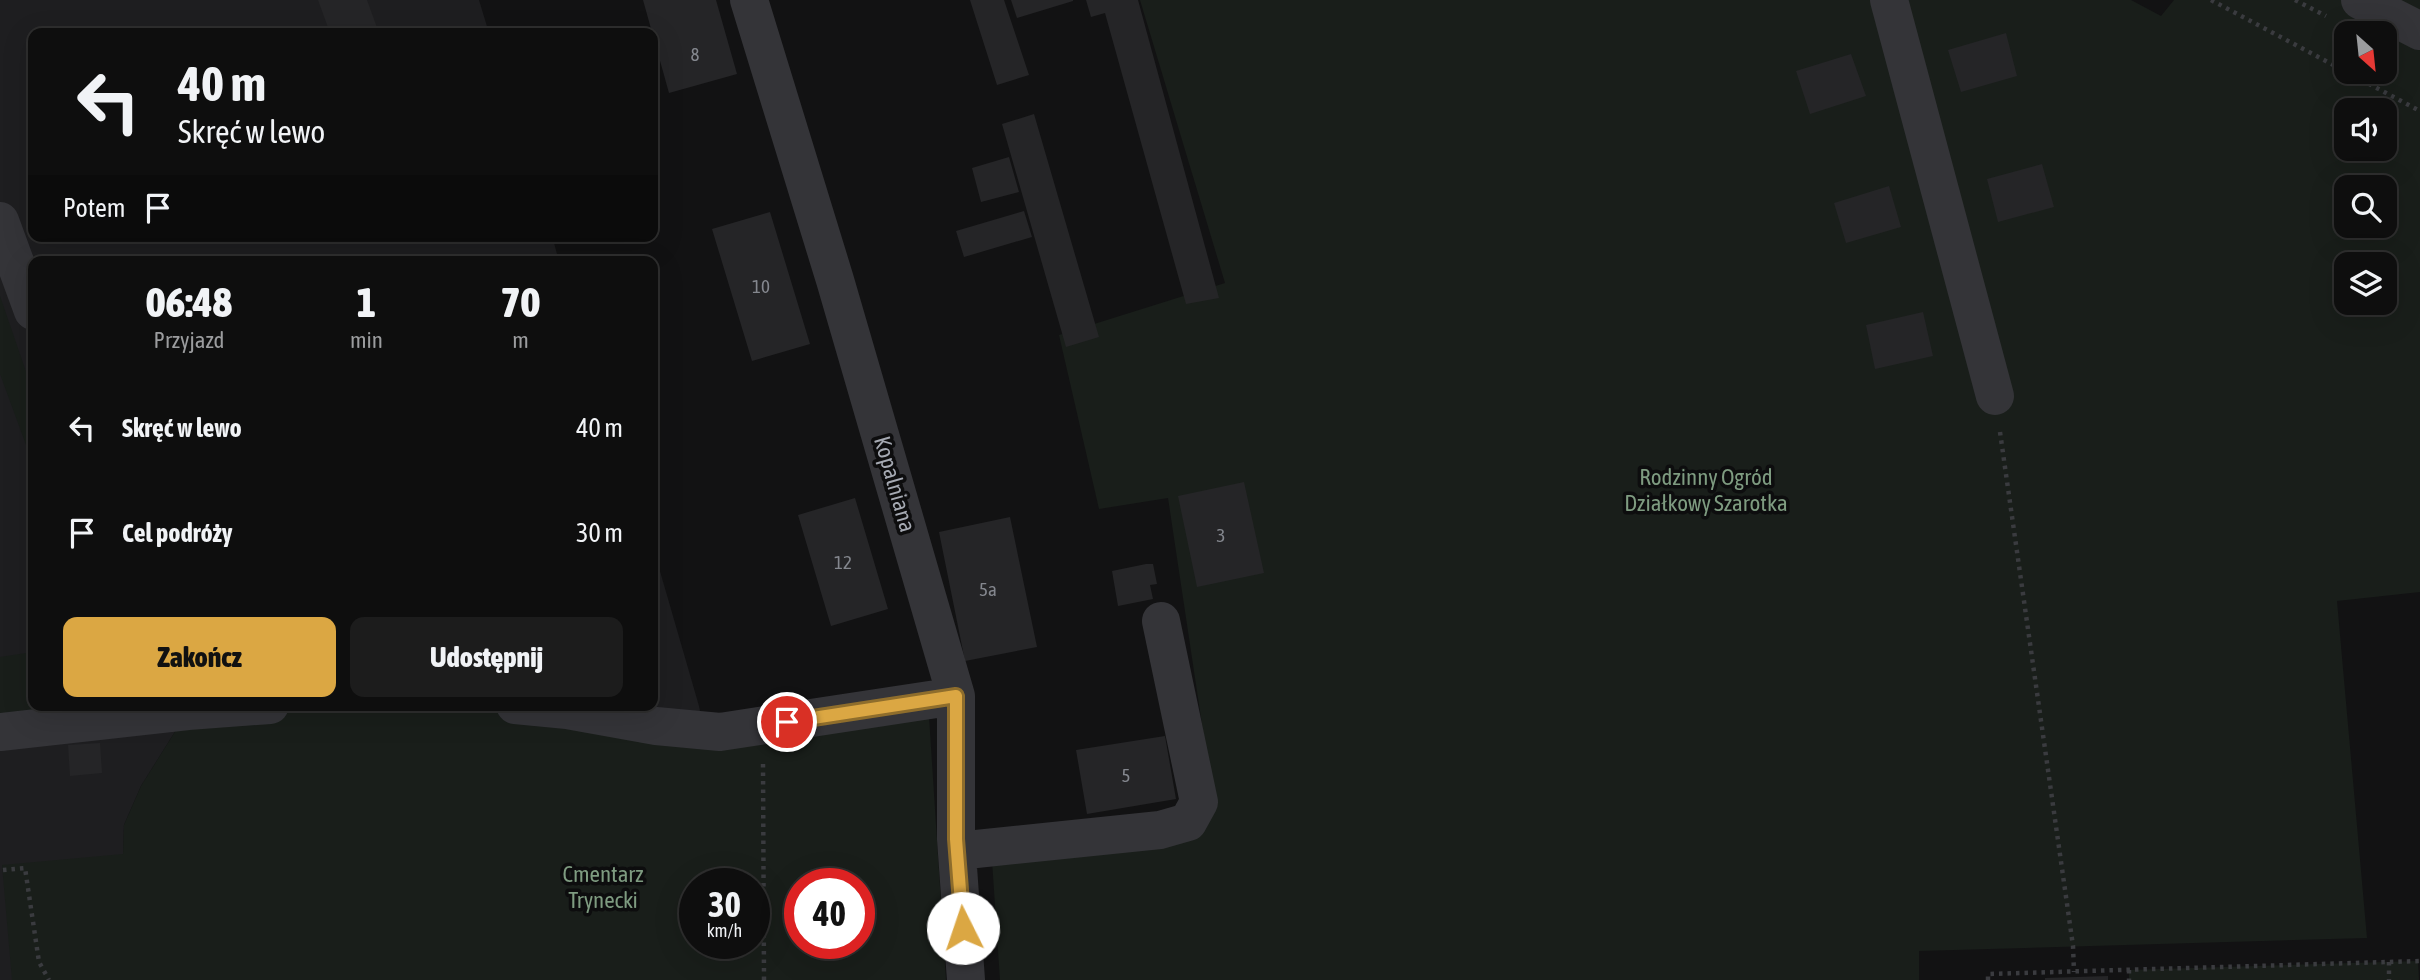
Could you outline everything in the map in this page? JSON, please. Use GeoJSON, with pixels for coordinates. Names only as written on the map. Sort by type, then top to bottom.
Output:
{"type":"FeatureCollection","features":[{"type":"Feature","properties":{"kind":"street","name":"Kopalniana"},"geometry":{"type":"LineString","coordinates":[[750,0],[956,696],[957,851],[966,980]]}},
{"type":"Feature","properties":{"kind":"street"},"geometry":{"type":"LineString","coordinates":[[1889,0],[1995,397]]}},
{"type":"Feature","properties":{"kind":"street"},"geometry":{"type":"LineString","coordinates":[[2360,0],[2420,31]]}},
{"type":"Feature","properties":{"kind":"street"},"geometry":{"type":"LineString","coordinates":[[0,221],[28,297]]}},
{"type":"Feature","properties":{"kind":"street"},"geometry":{"type":"LineString","coordinates":[[957,851],[1160,830],[1188,822],[1199,802],[1161,621]]}},
{"type":"Feature","properties":{"kind":"street"},"geometry":{"type":"LineString","coordinates":[[572,711],[656,726],[720,732],[956,696]]}},
{"type":"Feature","properties":{"kind":"street"},"geometry":{"type":"LineString","coordinates":[[0,732],[152,711]]}},
{"type":"Feature","properties":{"kind":"path"},"geometry":{"type":"LineString","coordinates":[[2211,0],[2420,111]]}},
{"type":"Feature","properties":{"kind":"path"},"geometry":{"type":"LineString","coordinates":[[1995,397],[2073,946],[2074,972]]}},
{"type":"Feature","properties":{"kind":"path"},"geometry":{"type":"LineString","coordinates":[[762,726],[764,980]]}},
{"type":"Feature","properties":{"kind":"path"},"geometry":{"type":"LineString","coordinates":[[3,870],[25,868],[39,962],[49,980]]}},
{"type":"Feature","properties":{"kind":"path"},"geometry":{"type":"LineString","coordinates":[[1988,980],[1988,974],[2420,961]]}},
{"type":"Feature","properties":{"kind":"path"},"geometry":{"type":"LineString","coordinates":[[2389,962],[2389,980]]}},
{"type":"Feature","properties":{"kind":"path"},"geometry":{"type":"LineString","coordinates":[[2129,970],[2129,980]]}},
{"type":"Feature","properties":{"kind":"shaded area"},"geometry":{"type":"Polygon","coordinates":[[[0,0],[479,0],[487,28],[28,28],[28,242],[554,242],[558,256],[28,256],[28,711],[188,711],[141,786],[124,825],[123,863],[139,980],[0,980],[0,0]]]}},
{"type":"Feature","properties":{"kind":"shaded area"},"geometry":{"type":"Polygon","coordinates":[[[658,564],[699,706],[707,748],[542,711],[658,711],[658,564]]]}},
{"type":"Feature","properties":{"kind":"green space","name":"Rodzinny Ogród Działkowy Szarotka"},"geometry":{"type":"Polygon","coordinates":[[[1140,0],[2131,0],[2161,16],[2174,0],[2420,0],[2420,592],[2337,601],[2367,938],[1919,951],[1919,980],[1000,980],[992,860],[1215,811],[1168,498],[1099,509],[1059,335],[1225,283],[1140,0]]]}},
{"type":"Feature","properties":{"kind":"green space"},"geometry":{"type":"Polygon","coordinates":[[[0,296],[28,377],[28,450],[0,374],[0,296]]]}},
{"type":"Feature","properties":{"kind":"green space"},"geometry":{"type":"Polygon","coordinates":[[[28,653],[28,711],[32,711],[0,714],[0,657],[28,653]]]}},
{"type":"Feature","properties":{"kind":"green space","name":"Cmentarz Trynecki"},"geometry":{"type":"Polygon","coordinates":[[[188,711],[541,711],[707,749],[929,716],[946,980],[12,980],[2,865],[123,854],[124,825],[141,786],[188,711]]]}},
{"type":"Feature","properties":{"kind":"green space"},"geometry":{"type":"Polygon","coordinates":[[[2418,961],[2419,980],[2129,980],[2129,970],[2418,961]]]}},
{"type":"Feature","properties":{"kind":"building"},"geometry":{"type":"Polygon","coordinates":[[[318,0],[367,0],[377,28],[328,28],[318,0]]]}},
{"type":"Feature","properties":{"kind":"building"},"geometry":{"type":"Polygon","coordinates":[[[643,0],[716,0],[737,74],[669,93],[658,54],[658,28],[651,28],[643,0]]]}},
{"type":"Feature","properties":{"kind":"building"},"geometry":{"type":"Polygon","coordinates":[[[970,0],[1004,0],[1029,75],[997,85],[970,0]]]}},
{"type":"Feature","properties":{"kind":"building"},"geometry":{"type":"Polygon","coordinates":[[[1011,0],[1073,0],[1073,1],[1017,18],[1011,0]]]}},
{"type":"Feature","properties":{"kind":"building"},"geometry":{"type":"Polygon","coordinates":[[[1086,0],[1138,0],[1219,298],[1186,304],[1105,13],[1091,17],[1086,0]]]}},
{"type":"Feature","properties":{"kind":"building"},"geometry":{"type":"Polygon","coordinates":[[[2006,33],[2017,76],[1961,92],[1948,50],[2006,33]]]}},
{"type":"Feature","properties":{"kind":"building"},"geometry":{"type":"Polygon","coordinates":[[[1851,54],[1866,96],[1810,114],[1796,71],[1851,54]]]}},
{"type":"Feature","properties":{"kind":"building"},"geometry":{"type":"Polygon","coordinates":[[[1034,114],[1099,337],[1066,347],[1002,124],[1034,114]]]}},
{"type":"Feature","properties":{"kind":"building"},"geometry":{"type":"Polygon","coordinates":[[[1009,157],[1019,192],[981,202],[972,168],[1009,157]]]}},
{"type":"Feature","properties":{"kind":"building"},"geometry":{"type":"Polygon","coordinates":[[[2042,164],[2054,207],[1998,222],[1987,179],[2042,164]]]}},
{"type":"Feature","properties":{"kind":"building"},"geometry":{"type":"Polygon","coordinates":[[[1889,186],[1901,227],[1846,243],[1834,203],[1889,186]]]}},
{"type":"Feature","properties":{"kind":"building"},"geometry":{"type":"Polygon","coordinates":[[[1024,211],[1032,237],[964,257],[956,231],[1024,211]]]}},
{"type":"Feature","properties":{"kind":"building"},"geometry":{"type":"Polygon","coordinates":[[[770,212],[810,344],[752,361],[712,229],[770,212]]]}},
{"type":"Feature","properties":{"kind":"building"},"geometry":{"type":"Polygon","coordinates":[[[1923,312],[1933,356],[1875,369],[1866,325],[1923,312]]]}},
{"type":"Feature","properties":{"kind":"building"},"geometry":{"type":"Polygon","coordinates":[[[1244,482],[1264,573],[1197,587],[1178,496],[1244,482]]]}},
{"type":"Feature","properties":{"kind":"building"},"geometry":{"type":"Polygon","coordinates":[[[855,498],[888,609],[831,626],[798,515],[855,498]]]}},
{"type":"Feature","properties":{"kind":"building"},"geometry":{"type":"Polygon","coordinates":[[[1010,517],[1037,647],[965,661],[939,532],[1010,517]]]}},
{"type":"Feature","properties":{"kind":"building"},"geometry":{"type":"Polygon","coordinates":[[[1153,564],[1157,584],[1150,585],[1153,599],[1118,606],[1112,571],[1153,564]]]}},
{"type":"Feature","properties":{"kind":"building"},"geometry":{"type":"Polygon","coordinates":[[[1165,736],[1176,799],[1087,814],[1076,750],[1165,736]]]}},
{"type":"Feature","properties":{"kind":"building"},"geometry":{"type":"Polygon","coordinates":[[[100,743],[102,773],[70,776],[68,745],[100,743]]]}},
{"type":"Feature","properties":{"kind":"building"},"geometry":{"type":"Polygon","coordinates":[[[2108,976],[2108,980],[2045,980],[2045,978],[2108,976]]]}},
{"type":"Feature","properties":{"kind":"route"},"geometry":{"type":"LineString","coordinates":[[787,722],[956,696],[956,839],[963,928]]}}]}
